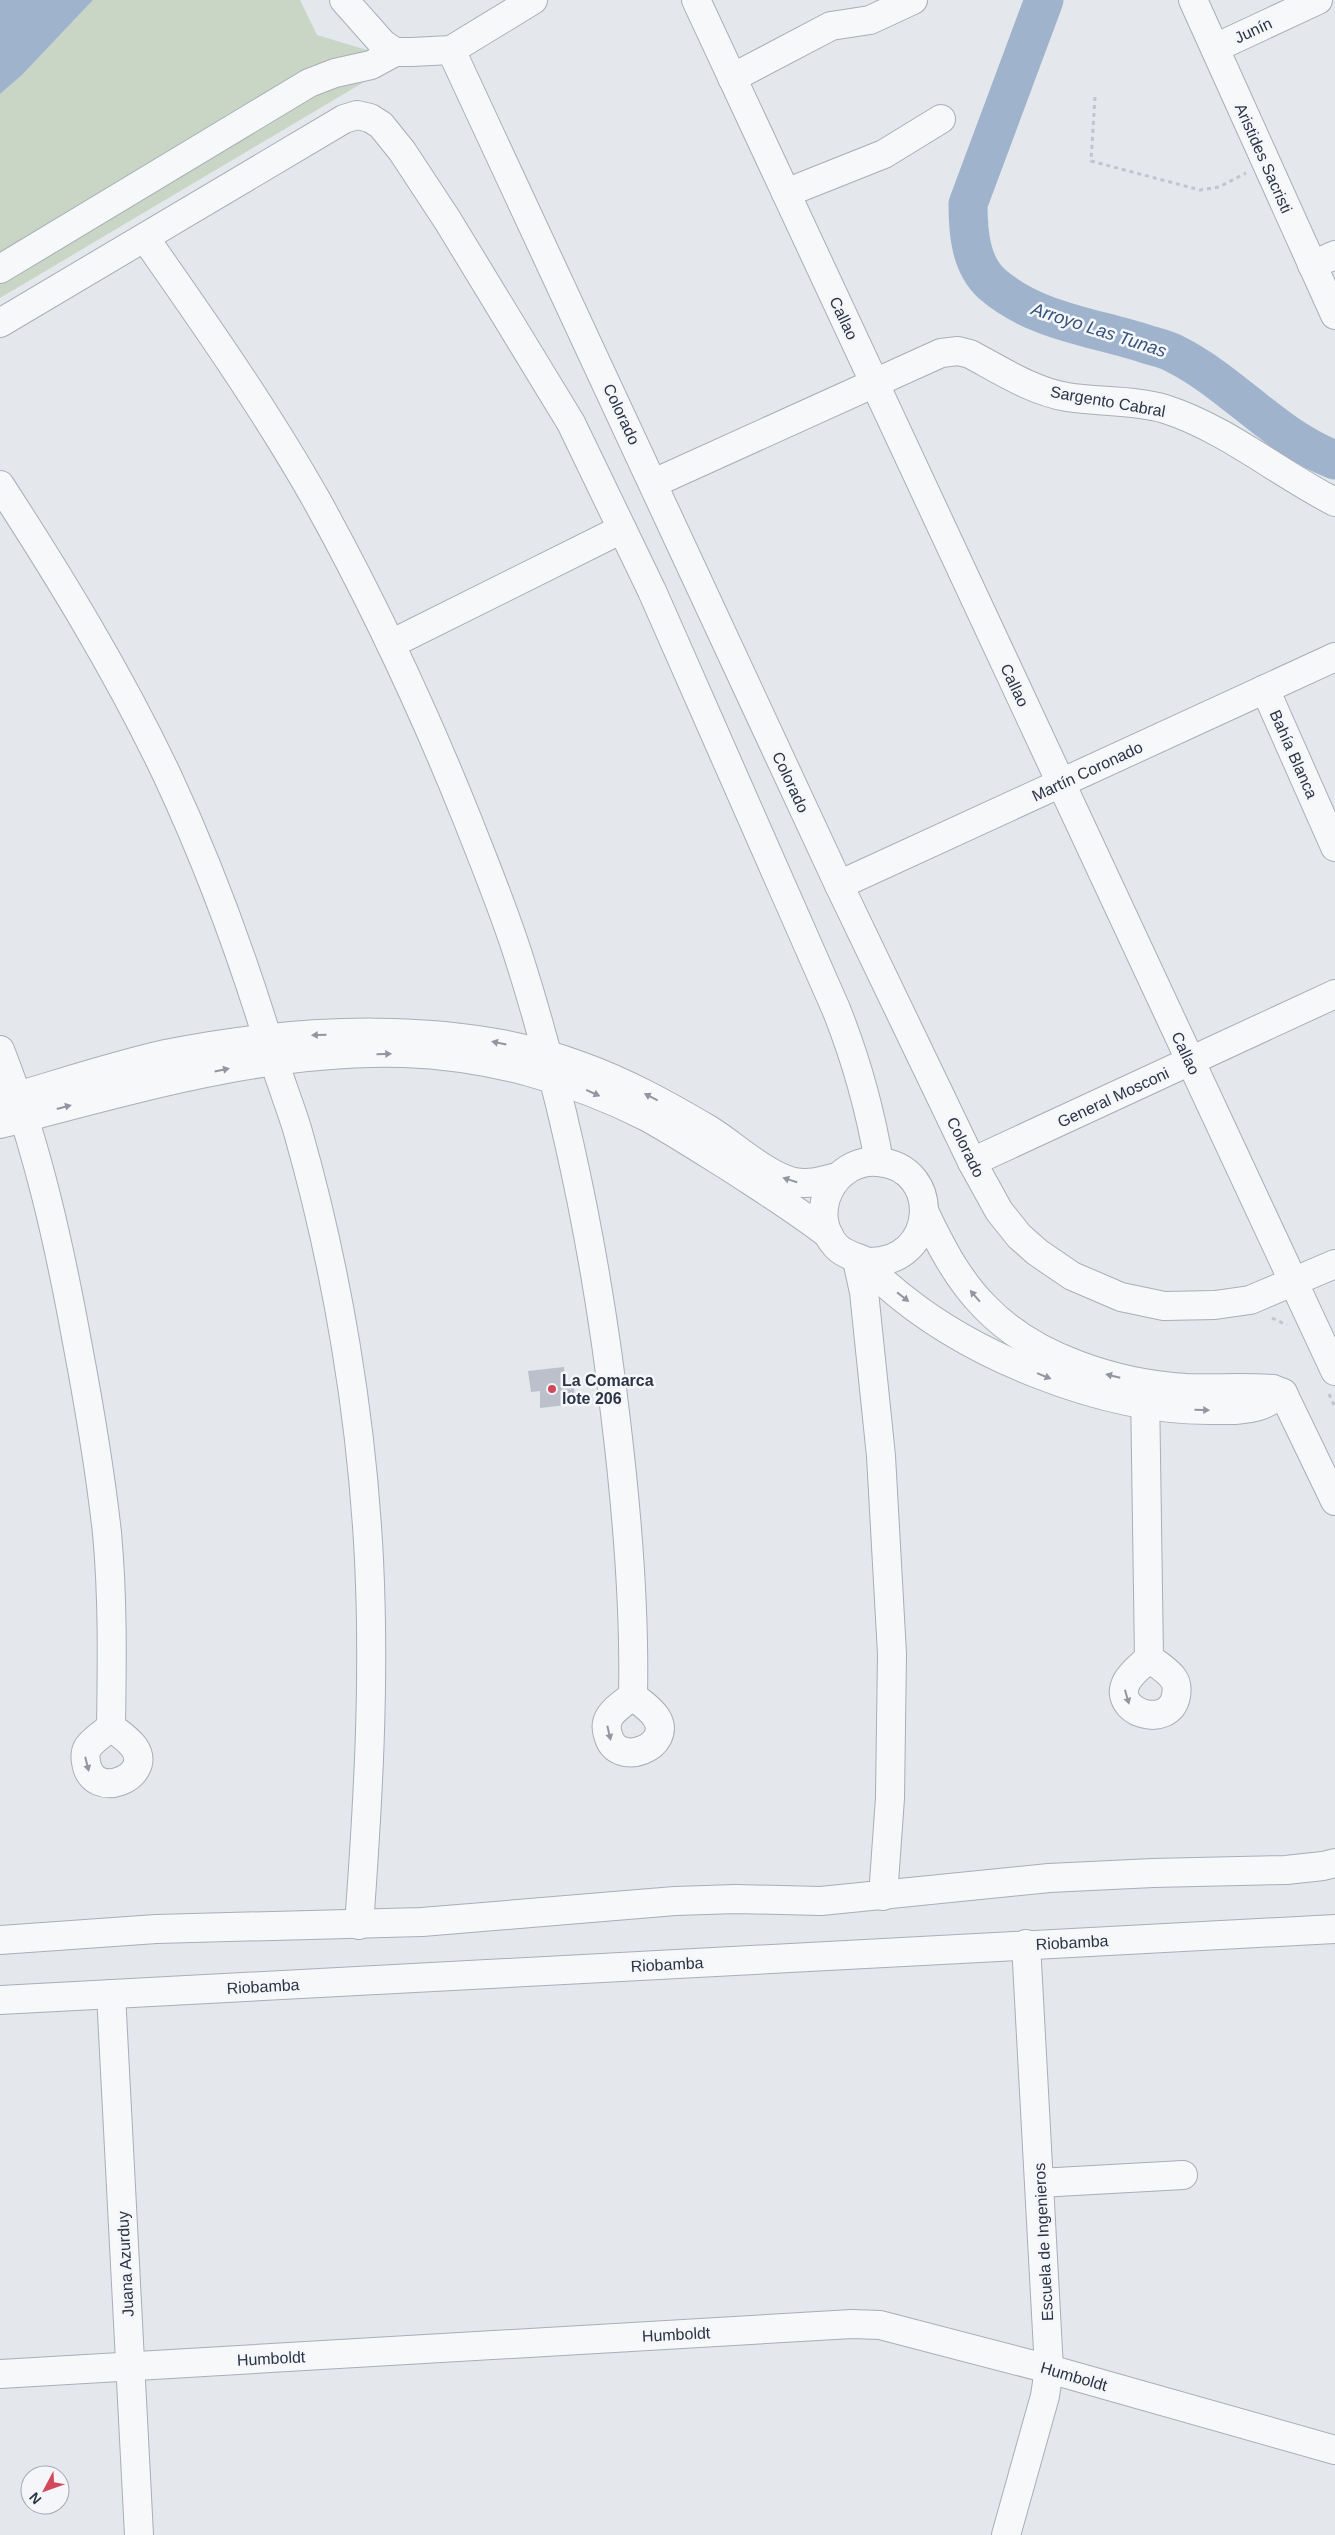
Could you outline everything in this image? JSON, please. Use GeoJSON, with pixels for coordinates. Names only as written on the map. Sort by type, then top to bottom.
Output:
{"type":"FeatureCollection","features":[{"type":"Feature","properties":{"kind":"street"},"geometry":{"type":"LineString","coordinates":[[344,0],[383,44],[395,52]]}},
{"type":"Feature","properties":{"kind":"street"},"geometry":{"type":"LineString","coordinates":[[0,269],[310,83],[335,73],[371,65],[395,52],[451,50],[533,0]]}},
{"type":"Feature","properties":{"kind":"street","name":"Callao"},"geometry":{"type":"LineString","coordinates":[[696,0],[1335,1370]]}},
{"type":"Feature","properties":{"kind":"street"},"geometry":{"type":"LineString","coordinates":[[732,78],[831,26],[870,20],[913,0]]}},
{"type":"Feature","properties":{"kind":"street","name":"Aristides Sacristi"},"geometry":{"type":"LineString","coordinates":[[1193,0],[1266,162],[1324,260],[1335,315]]}},
{"type":"Feature","properties":{"kind":"street","name":"Junín"},"geometry":{"type":"LineString","coordinates":[[1215,48],[1318,0]]}},
{"type":"Feature","properties":{"kind":"street","name":"Colorado"},"geometry":{"type":"LineString","coordinates":[[451,50],[654,483],[839,886],[972,1162],[999,1211],[1019,1236],[1037,1252],[1072,1276],[1121,1297],[1164,1306],[1215,1305],[1250,1300],[1294,1283],[1335,1264]]}},
{"type":"Feature","properties":{"kind":"street"},"geometry":{"type":"LineString","coordinates":[[0,323],[344,119],[357,115],[370,118],[381,126],[402,151],[453,229],[571,423],[652,591],[850,1044],[870,1108],[879,1162]]}},
{"type":"Feature","properties":{"kind":"street"},"geometry":{"type":"LineString","coordinates":[[786,194],[884,154],[941,119]]}},
{"type":"Feature","properties":{"kind":"street"},"geometry":{"type":"LineString","coordinates":[[145,238],[228,356],[318,502],[391,644],[444,762],[520,960],[545,1053],[554,1079],[579,1189],[611,1377],[626,1533],[634,1649],[633,1696]]}},
{"type":"Feature","properties":{"kind":"street","name":"Sargento Cabral"},"geometry":{"type":"LineString","coordinates":[[654,483],[941,353],[958,351],[970,354],[1035,387],[1065,397],[1163,409],[1191,420],[1217,432],[1335,502]]}},
{"type":"Feature","properties":{"kind":"street"},"geometry":{"type":"LineString","coordinates":[[0,486],[92,632],[168,776],[250,980],[298,1133],[325,1245],[341,1326],[361,1471],[369,1558],[372,1718],[359,1925]]}},
{"type":"Feature","properties":{"kind":"street"},"geometry":{"type":"LineString","coordinates":[[391,644],[622,529]]}},
{"type":"Feature","properties":{"kind":"street","name":"Martín Coronado"},"geometry":{"type":"LineString","coordinates":[[839,886],[1335,656]]}},
{"type":"Feature","properties":{"kind":"street","name":"Bahía Blanca"},"geometry":{"type":"LineString","coordinates":[[1265,689],[1335,847]]}},
{"type":"Feature","properties":{"kind":"street","name":"General Mosconi"},"geometry":{"type":"LineString","coordinates":[[972,1162],[1335,994]]}},
{"type":"Feature","properties":{"kind":"street"},"geometry":{"type":"LineString","coordinates":[[11,1110],[165,1055],[271,1050],[365,1034],[419,1034],[479,1039],[545,1053],[607,1076],[647,1095],[709,1130],[775,1174],[793,1182],[813,1184],[838,1177]]}},
{"type":"Feature","properties":{"kind":"street"},"geometry":{"type":"LineString","coordinates":[[0,1050],[11,1110],[68,1288],[95,1446],[107,1534],[112,1637],[111,1727]]}},
{"type":"Feature","properties":{"kind":"street"},"geometry":{"type":"LineString","coordinates":[[271,1050],[325,1056],[403,1053],[450,1056],[497,1064],[588,1090],[647,1117],[802,1214],[829,1235]]}},
{"type":"Feature","properties":{"kind":"street"},"geometry":{"type":"LineString","coordinates":[[1145,1394],[1113,1376],[1074,1364],[1033,1345],[1003,1324],[968,1288],[937,1238],[924,1211],[922,1197],[917,1184],[907,1174],[894,1166],[879,1162],[864,1162],[850,1168],[838,1177],[829,1189],[824,1204],[824,1220],[829,1235],[836,1246],[863,1261],[907,1300],[972,1343],[1007,1361],[1058,1382],[1145,1394],[1237,1410],[1261,1406],[1283,1393],[1335,1502]]}},
{"type":"Feature","properties":{"kind":"street"},"geometry":{"type":"LineString","coordinates":[[863,1261],[892,1260],[908,1250],[919,1235],[924,1211]]}},
{"type":"Feature","properties":{"kind":"street"},"geometry":{"type":"LineString","coordinates":[[863,1261],[864,1292],[881,1456],[891,1644],[890,1798],[883,1896]]}},
{"type":"Feature","properties":{"kind":"street"},"geometry":{"type":"LineString","coordinates":[[1145,1394],[1149,1658]]}},
{"type":"Feature","properties":{"kind":"street"},"geometry":{"type":"LineString","coordinates":[[0,1940],[156,1929],[422,1922],[675,1901],[736,1899],[820,1901],[1049,1878],[1286,1870],[1335,1863]]}},
{"type":"Feature","properties":{"kind":"street","name":"Riobamba"},"geometry":{"type":"LineString","coordinates":[[0,2000],[1335,1929]]}},
{"type":"Feature","properties":{"kind":"street","name":"Escuela de Ingenieros"},"geometry":{"type":"LineString","coordinates":[[1006,2535],[1045,2396],[1049,2369],[1026,1944]]}},
{"type":"Feature","properties":{"kind":"street","name":"Juana Azurduy"},"geometry":{"type":"LineString","coordinates":[[111,1994],[139,2535]]}},
{"type":"Feature","properties":{"kind":"street"},"geometry":{"type":"LineString","coordinates":[[1039,2183],[1183,2175]]}},
{"type":"Feature","properties":{"kind":"street","name":"Humboldt"},"geometry":{"type":"LineString","coordinates":[[0,2374],[852,2324],[880,2325],[1049,2369],[1335,2450]]}},
{"type":"Feature","properties":{"kind":"path"},"geometry":{"type":"LineString","coordinates":[[1095,97],[1090,161],[1200,190],[1219,187],[1266,162]]}},
{"type":"Feature","properties":{"kind":"green space"},"geometry":{"type":"Polygon","coordinates":[[[93,0],[300,0],[317,35],[377,53],[391,66],[0,298],[0,94],[22,75],[93,0]]]}},
{"type":"Feature","properties":{"kind":"water"},"geometry":{"type":"Polygon","coordinates":[[[0,0],[93,0],[22,75],[0,94],[0,0]]]}},
{"type":"Feature","properties":{"kind":"building","name":"La Comarca lote 206"},"geometry":{"type":"Polygon","coordinates":[[[564,1367],[566,1387],[574,1386],[575,1404],[540,1408],[540,1391],[531,1392],[528,1371],[564,1367]]]}},
{"type":"Feature","properties":{"kind":"waterway","name":"Arroyo Las Tunas"},"geometry":{"type":"LineString","coordinates":[[1044,0],[968,204],[970,236],[979,267],[992,284],[1009,297],[1027,307],[1066,322],[1126,338],[1175,354],[1216,380],[1292,438],[1335,460]]}},
{"type":"Feature","properties":{"kind":"place","name":"La Comarca lote 206"},"geometry":{"type":"Point","coordinates":[552,1389]}}]}
